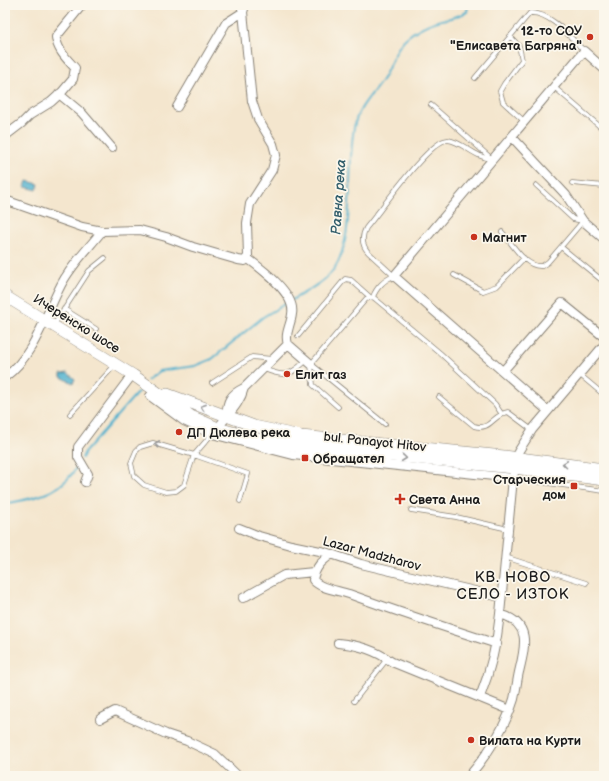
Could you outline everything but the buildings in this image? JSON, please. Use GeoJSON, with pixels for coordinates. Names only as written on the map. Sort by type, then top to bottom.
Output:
{"type":"FeatureCollection","features":[{"type":"Feature","properties":{"kind":"street"},"geometry":{"type":"LineString","coordinates":[[5,136],[59,94],[73,79],[75,68],[61,52],[57,44],[56,37],[82,5]]}},
{"type":"Feature","properties":{"kind":"street"},"geometry":{"type":"LineString","coordinates":[[177,108],[226,23],[243,7]]}},
{"type":"Feature","properties":{"kind":"street"},"geometry":{"type":"LineString","coordinates":[[5,200],[82,227],[102,231],[140,230],[166,237],[193,248],[245,261],[249,249],[247,223],[250,204],[272,170],[276,155],[273,144],[258,119],[252,101],[243,7]]}},
{"type":"Feature","properties":{"kind":"street"},"geometry":{"type":"LineString","coordinates":[[548,410],[394,276],[584,51],[604,69]]}},
{"type":"Feature","properties":{"kind":"street"},"geometry":{"type":"LineString","coordinates":[[59,94],[82,113],[112,148]]}},
{"type":"Feature","properties":{"kind":"street"},"geometry":{"type":"LineString","coordinates":[[512,137],[566,195],[583,221],[604,239]]}},
{"type":"Feature","properties":{"kind":"street"},"geometry":{"type":"LineString","coordinates":[[5,377],[19,364],[35,339],[61,285],[102,231]]}},
{"type":"Feature","properties":{"kind":"street"},"geometry":{"type":"LineString","coordinates":[[247,258],[266,273],[288,297],[292,306],[292,314],[286,339],[288,344],[309,362]]}},
{"type":"Feature","properties":{"kind":"street","name":"Ичеренско шосе"},"geometry":{"type":"LineString","coordinates":[[5,296],[133,375]]}},
{"type":"Feature","properties":{"kind":"street"},"geometry":{"type":"LineString","coordinates":[[503,371],[562,302],[604,337]]}},
{"type":"Feature","properties":{"kind":"street"},"geometry":{"type":"LineString","coordinates":[[215,431],[238,403],[244,388],[288,344]]}},
{"type":"Feature","properties":{"kind":"street"},"geometry":{"type":"LineString","coordinates":[[480,697],[490,671],[496,644],[500,614],[500,597],[518,452],[532,430],[548,410],[604,345]]}},
{"type":"Feature","properties":{"kind":"street"},"geometry":{"type":"LineString","coordinates":[[85,482],[88,474],[78,457],[78,447],[133,375]]}},
{"type":"Feature","properties":{"kind":"street","name":"bul. Panayot Hitov"},"geometry":{"type":"LineString","coordinates":[[133,375],[152,393],[215,431],[300,447],[515,468],[604,469]]}},
{"type":"Feature","properties":{"kind":"street","name":"bul. Panayot Hitov"},"geometry":{"type":"LineString","coordinates":[[152,393],[227,416],[254,426],[301,436],[604,480]]}},
{"type":"Feature","properties":{"kind":"street","name":"Lazar Madzharov"},"geometry":{"type":"LineString","coordinates":[[239,528],[259,536],[332,554],[361,564],[500,597]]}},
{"type":"Feature","properties":{"kind":"street"},"geometry":{"type":"LineString","coordinates":[[332,554],[322,561],[314,572],[313,580],[318,586],[332,588],[407,615],[496,644]]}},
{"type":"Feature","properties":{"kind":"street"},"geometry":{"type":"LineString","coordinates":[[243,598],[284,575],[314,572]]}},
{"type":"Feature","properties":{"kind":"street"},"geometry":{"type":"LineString","coordinates":[[469,776],[486,757],[510,710],[524,655],[525,637],[518,625],[507,616],[500,614]]}},
{"type":"Feature","properties":{"kind":"street"},"geometry":{"type":"LineString","coordinates":[[338,643],[365,647],[454,689],[480,697],[510,710]]}},
{"type":"Feature","properties":{"kind":"street"},"geometry":{"type":"LineString","coordinates":[[100,719],[115,711],[215,754],[238,776]]}},
{"type":"Feature","properties":{"kind":"lane"},"geometry":{"type":"LineString","coordinates":[[475,78],[530,13],[540,14],[557,25],[584,51]]}},
{"type":"Feature","properties":{"kind":"lane"},"geometry":{"type":"LineString","coordinates":[[510,36],[519,46],[522,60],[500,92],[503,102],[525,122]]}},
{"type":"Feature","properties":{"kind":"lane"},"geometry":{"type":"LineString","coordinates":[[554,87],[604,130]]}},
{"type":"Feature","properties":{"kind":"lane"},"geometry":{"type":"LineString","coordinates":[[431,105],[493,159]]}},
{"type":"Feature","properties":{"kind":"lane"},"geometry":{"type":"LineString","coordinates":[[263,369],[278,374],[287,375],[309,362],[366,299],[371,297],[388,278],[394,276],[365,248],[363,238],[366,228],[410,171],[436,144],[444,140],[453,142],[482,158],[493,159]]}},
{"type":"Feature","properties":{"kind":"lane"},"geometry":{"type":"LineString","coordinates":[[572,183],[604,186]]}},
{"type":"Feature","properties":{"kind":"lane"},"geometry":{"type":"LineString","coordinates":[[502,232],[524,258],[532,265],[542,266],[548,262],[583,221],[573,219],[536,185]]}},
{"type":"Feature","properties":{"kind":"lane"},"geometry":{"type":"LineString","coordinates":[[561,247],[604,282]]}},
{"type":"Feature","properties":{"kind":"lane"},"geometry":{"type":"LineString","coordinates":[[54,325],[89,271],[105,258]]}},
{"type":"Feature","properties":{"kind":"lane"},"geometry":{"type":"LineString","coordinates":[[454,275],[483,291],[497,286],[524,258]]}},
{"type":"Feature","properties":{"kind":"lane"},"geometry":{"type":"LineString","coordinates":[[298,336],[345,279],[350,280],[440,353],[495,404],[502,413]]}},
{"type":"Feature","properties":{"kind":"lane"},"geometry":{"type":"LineString","coordinates":[[64,309],[96,329]]}},
{"type":"Feature","properties":{"kind":"lane"},"geometry":{"type":"LineString","coordinates":[[212,383],[252,357],[272,359]]}},
{"type":"Feature","properties":{"kind":"lane"},"geometry":{"type":"LineString","coordinates":[[309,362],[313,385],[338,407]]}},
{"type":"Feature","properties":{"kind":"lane"},"geometry":{"type":"LineString","coordinates":[[309,362],[385,424]]}},
{"type":"Feature","properties":{"kind":"lane"},"geometry":{"type":"LineString","coordinates":[[70,414],[116,364]]}},
{"type":"Feature","properties":{"kind":"lane"},"geometry":{"type":"LineString","coordinates":[[579,374],[604,395]]}},
{"type":"Feature","properties":{"kind":"lane"},"geometry":{"type":"LineString","coordinates":[[439,397],[466,421],[480,428],[487,426],[502,413],[508,412],[532,430]]}},
{"type":"Feature","properties":{"kind":"lane"},"geometry":{"type":"LineString","coordinates":[[215,431],[194,455],[184,485],[176,491],[166,492],[144,485],[134,476],[131,469],[132,457],[136,451],[146,444],[160,444],[194,455],[248,474],[240,501]]}},
{"type":"Feature","properties":{"kind":"lane"},"geometry":{"type":"LineString","coordinates":[[515,468],[604,491]]}},
{"type":"Feature","properties":{"kind":"lane"},"geometry":{"type":"LineString","coordinates":[[411,510],[456,516],[508,529]]}},
{"type":"Feature","properties":{"kind":"lane"},"geometry":{"type":"LineString","coordinates":[[505,557],[586,584]]}},
{"type":"Feature","properties":{"kind":"lane"},"geometry":{"type":"LineString","coordinates":[[354,701],[387,658]]}},
{"type":"Feature","properties":{"kind":"water"},"geometry":{"type":"Polygon","coordinates":[[[27,181],[39,184],[37,190],[25,187],[27,181]]]}},
{"type":"Feature","properties":{"kind":"water"},"geometry":{"type":"Polygon","coordinates":[[[68,373],[75,379],[73,383],[61,377],[61,374],[68,373]]]}},
{"type":"Feature","properties":{"kind":"waterway","name":"Равна река"},"geometry":{"type":"LineString","coordinates":[[292,300],[322,282],[339,261],[348,224],[352,140],[355,123],[360,111],[382,80],[397,49],[404,40],[413,32],[424,26],[467,12],[468,5]]}},
{"type":"Feature","properties":{"kind":"waterway","name":"Равна река"},"geometry":{"type":"LineString","coordinates":[[147,380],[159,371],[195,366],[212,359],[263,317],[288,302]]}},
{"type":"Feature","properties":{"kind":"waterway","name":"Равна река"},"geometry":{"type":"LineString","coordinates":[[82,458],[85,452],[138,392]]}},
{"type":"Feature","properties":{"kind":"waterway","name":"Равна река"},"geometry":{"type":"LineString","coordinates":[[5,504],[38,496],[57,488],[73,473],[79,463]]}},
{"type":"Feature","properties":{"kind":"place","name":"12-то СОУ \"Елисавета Багряна\""},"geometry":{"type":"Point","coordinates":[590,37]}},
{"type":"Feature","properties":{"kind":"place","name":"Магнит"},"geometry":{"type":"Point","coordinates":[474,237]}},
{"type":"Feature","properties":{"kind":"place","name":"Елит газ"},"geometry":{"type":"Point","coordinates":[287,374]}},
{"type":"Feature","properties":{"kind":"place","name":"ДП Дюлева река"},"geometry":{"type":"Point","coordinates":[179,432]}},
{"type":"Feature","properties":{"kind":"place","name":"Обращател"},"geometry":{"type":"Point","coordinates":[305,458]}},
{"type":"Feature","properties":{"kind":"place","name":"Старческия дом"},"geometry":{"type":"Point","coordinates":[574,486]}},
{"type":"Feature","properties":{"kind":"place","name":"Света Анна"},"geometry":{"type":"Point","coordinates":[400,499]}},
{"type":"Feature","properties":{"kind":"place","name":"Вилата на Курти"},"geometry":{"type":"Point","coordinates":[471,740]}},
{"type":"Feature","properties":{"kind":"district","name":"КВ. НОВО СЕЛО - ИЗТОК"},"geometry":{"type":"Point","coordinates":[513,586]}}]}
